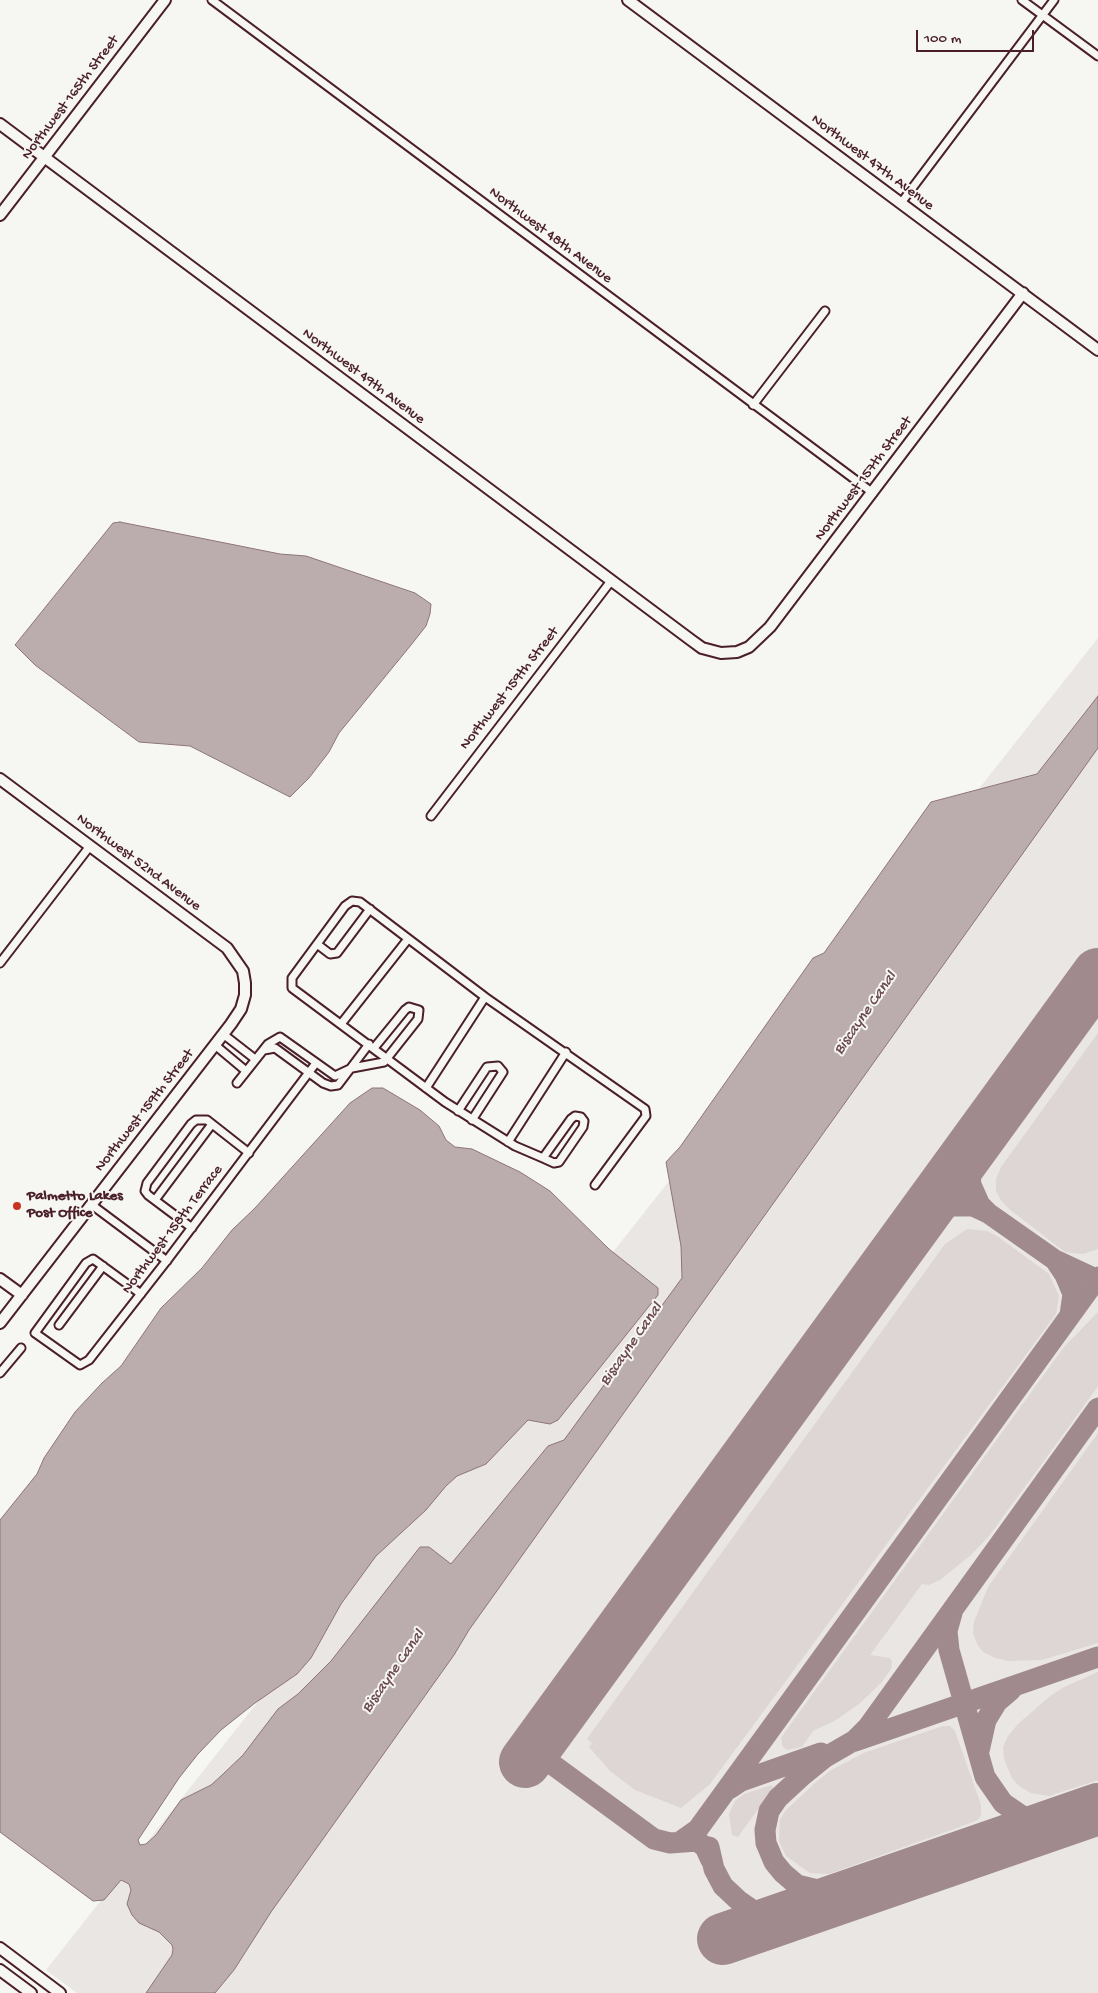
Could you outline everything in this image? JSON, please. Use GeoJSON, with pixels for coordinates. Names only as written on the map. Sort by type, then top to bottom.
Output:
{"type":"FeatureCollection","features":[{"type":"Feature","properties":{"kind":"street","name":"Northwest 165th Street"},"geometry":{"type":"LineString","coordinates":[[0,215],[165,0]]}},
{"type":"Feature","properties":{"kind":"street","name":"Northwest 48th Avenue"},"geometry":{"type":"LineString","coordinates":[[212,0],[873,493]]}},
{"type":"Feature","properties":{"kind":"street","name":"Northwest 47th Avenue"},"geometry":{"type":"LineString","coordinates":[[628,0],[1098,350]]}},
{"type":"Feature","properties":{"kind":"street"},"geometry":{"type":"LineString","coordinates":[[1022,0],[1098,56]]}},
{"type":"Feature","properties":{"kind":"street"},"geometry":{"type":"LineString","coordinates":[[901,203],[1054,0]]}},
{"type":"Feature","properties":{"kind":"street","name":"Northwest 49th Avenue"},"geometry":{"type":"LineString","coordinates":[[0,124],[611,581],[710,651]]}},
{"type":"Feature","properties":{"kind":"street","name":"Northwest 157th Street"},"geometry":{"type":"LineString","coordinates":[[710,651],[726,654],[737,652],[759,640],[873,493],[1023,293]]}},
{"type":"Feature","properties":{"kind":"street"},"geometry":{"type":"LineString","coordinates":[[753,405],[825,311]]}},
{"type":"Feature","properties":{"kind":"street","name":"Northwest 159th Street"},"geometry":{"type":"LineString","coordinates":[[431,816],[611,581]]}},
{"type":"Feature","properties":{"kind":"street","name":"Northwest 52nd Avenue"},"geometry":{"type":"LineString","coordinates":[[0,779],[227,948],[243,971],[245,983]]}},
{"type":"Feature","properties":{"kind":"street"},"geometry":{"type":"LineString","coordinates":[[0,963],[90,846]]}},
{"type":"Feature","properties":{"kind":"street"},"geometry":{"type":"LineString","coordinates":[[543,1158],[571,1118],[575,1116],[581,1117],[584,1122],[583,1127],[559,1162],[554,1163],[543,1158],[508,1142],[458,1111],[292,988],[292,978],[352,901],[360,902],[370,909],[485,997],[645,1109],[646,1116],[595,1185]]}},
{"type":"Feature","properties":{"kind":"street"},"geometry":{"type":"LineString","coordinates":[[317,944],[330,954],[337,953],[370,909]]}},
{"type":"Feature","properties":{"kind":"street"},"geometry":{"type":"LineString","coordinates":[[341,1024],[408,939]]}},
{"type":"Feature","properties":{"kind":"street","name":"Northwest 159th Street"},"geometry":{"type":"LineString","coordinates":[[0,1323],[223,1034],[241,1009],[245,995],[245,983]]}},
{"type":"Feature","properties":{"kind":"street"},"geometry":{"type":"LineString","coordinates":[[426,1088],[485,997]]}},
{"type":"Feature","properties":{"kind":"street"},"geometry":{"type":"LineString","coordinates":[[237,1083],[255,1059],[273,1039],[282,1037],[335,1076],[340,1076],[352,1068],[374,1065],[388,1059],[418,1019],[419,1010],[409,1007],[405,1010],[352,1068],[338,1085],[331,1086],[275,1048],[264,1050]]}},
{"type":"Feature","properties":{"kind":"street"},"geometry":{"type":"LineString","coordinates":[[223,1034],[255,1059]]}},
{"type":"Feature","properties":{"kind":"street"},"geometry":{"type":"LineString","coordinates":[[215,1045],[246,1070]]}},
{"type":"Feature","properties":{"kind":"street"},"geometry":{"type":"LineString","coordinates":[[508,1142],[566,1052]]}},
{"type":"Feature","properties":{"kind":"street","name":"Northwest 158th Terrace"},"geometry":{"type":"LineString","coordinates":[[103,1266],[93,1259],[86,1263],[35,1333],[80,1365],[89,1360],[141,1294],[316,1063]]}},
{"type":"Feature","properties":{"kind":"street"},"geometry":{"type":"LineString","coordinates":[[458,1111],[487,1067],[498,1066],[502,1072],[472,1120]]}},
{"type":"Feature","properties":{"kind":"street"},"geometry":{"type":"LineString","coordinates":[[192,1228],[148,1196],[145,1187],[191,1124],[202,1119],[212,1124],[249,1152]]}},
{"type":"Feature","properties":{"kind":"street"},"geometry":{"type":"LineString","coordinates":[[155,1200],[212,1124]]}},
{"type":"Feature","properties":{"kind":"street"},"geometry":{"type":"LineString","coordinates":[[92,1205],[167,1260]]}},
{"type":"Feature","properties":{"kind":"street"},"geometry":{"type":"LineString","coordinates":[[59,1325],[103,1266],[141,1294]]}},
{"type":"Feature","properties":{"kind":"street"},"geometry":{"type":"LineString","coordinates":[[0,1279],[22,1296]]}},
{"type":"Feature","properties":{"kind":"street"},"geometry":{"type":"LineString","coordinates":[[0,1373],[21,1348]]}},
{"type":"Feature","properties":{"kind":"street"},"geometry":{"type":"LineString","coordinates":[[0,1948],[60,1993]]}},
{"type":"Feature","properties":{"kind":"street"},"geometry":{"type":"LineString","coordinates":[[0,1970],[31,1993]]}},
{"type":"Feature","properties":{"kind":"shaded area"},"geometry":{"type":"Polygon","coordinates":[[[1098,638],[1098,1993],[77,1993],[46,1970],[1098,638]]]}},
{"type":"Feature","properties":{"kind":"shaded area"},"geometry":{"type":"Polygon","coordinates":[[[1098,1033],[1098,1249],[1083,1254],[1072,1253],[1065,1252],[1009,1209],[1000,1199],[996,1190],[996,1179],[1001,1167],[1098,1033]]]}},
{"type":"Feature","properties":{"kind":"shaded area"},"geometry":{"type":"Polygon","coordinates":[[[967,1229],[987,1231],[997,1236],[1049,1274],[1059,1296],[1056,1314],[710,1784],[681,1808],[635,1790],[610,1771],[589,1747],[592,1743],[587,1739],[945,1244],[967,1229]]]}},
{"type":"Feature","properties":{"kind":"shaded area"},"geometry":{"type":"Polygon","coordinates":[[[1098,1312],[1098,1386],[989,1536],[971,1555],[940,1580],[929,1585],[922,1584],[870,1655],[890,1658],[892,1662],[891,1669],[882,1682],[859,1704],[836,1720],[813,1731],[802,1747],[787,1750],[783,1747],[781,1738],[785,1732],[1064,1347],[1098,1312]]]}},
{"type":"Feature","properties":{"kind":"shaded area"},"geometry":{"type":"Polygon","coordinates":[[[1098,1433],[1098,1643],[1042,1660],[1008,1661],[995,1658],[983,1652],[977,1644],[973,1633],[974,1622],[988,1587],[1098,1433]]]}},
{"type":"Feature","properties":{"kind":"shaded area"},"geometry":{"type":"Polygon","coordinates":[[[1098,1672],[1098,1780],[1049,1796],[1031,1793],[1019,1786],[1012,1778],[1004,1759],[1003,1747],[1008,1736],[1018,1724],[1049,1697],[1064,1687],[1098,1672]]]}},
{"type":"Feature","properties":{"kind":"shaded area"},"geometry":{"type":"Polygon","coordinates":[[[943,1726],[950,1726],[955,1731],[981,1805],[981,1816],[976,1821],[829,1874],[810,1873],[786,1856],[779,1841],[780,1820],[785,1811],[816,1782],[831,1770],[866,1752],[943,1726]]]}},
{"type":"Feature","properties":{"kind":"shaded area"},"geometry":{"type":"Polygon","coordinates":[[[772,1785],[773,1789],[738,1837],[732,1835],[729,1814],[735,1801],[744,1794],[772,1785]]]}},
{"type":"Feature","properties":{"kind":"water"},"geometry":{"type":"Polygon","coordinates":[[[120,522],[280,554],[306,556],[415,593],[431,604],[430,614],[426,626],[339,733],[329,752],[309,778],[290,797],[190,746],[139,742],[35,665],[15,645],[113,523],[120,522]]]}},
{"type":"Feature","properties":{"kind":"water","name":"Biscayne Canal"},"geometry":{"type":"Polygon","coordinates":[[[1098,696],[1098,748],[469,1630],[454,1655],[271,1912],[234,1970],[215,1993],[146,1993],[172,1955],[173,1949],[172,1945],[159,1932],[139,1923],[132,1915],[127,1904],[131,1890],[129,1884],[121,1880],[104,1900],[93,1901],[0,1832],[0,1520],[37,1474],[44,1458],[75,1412],[121,1366],[161,1308],[202,1268],[232,1230],[255,1208],[350,1103],[372,1088],[383,1088],[420,1110],[439,1126],[446,1140],[455,1147],[472,1149],[520,1172],[550,1191],[609,1249],[658,1288],[658,1295],[558,1420],[550,1424],[528,1420],[486,1464],[457,1476],[426,1510],[376,1556],[341,1604],[311,1658],[297,1674],[255,1703],[221,1730],[198,1754],[179,1778],[138,1840],[140,1845],[146,1844],[156,1835],[181,1800],[211,1785],[243,1755],[278,1709],[298,1694],[331,1661],[420,1547],[429,1547],[451,1564],[548,1446],[564,1440],[682,1278],[681,1246],[666,1162],[680,1147],[813,958],[824,953],[931,802],[1037,774],[1098,696]]]}},
{"type":"Feature","properties":{"kind":"taxiway"},"geometry":{"type":"LineString","coordinates":[[972,1148],[969,1163],[971,1185],[980,1205],[988,1213]]}},
{"type":"Feature","properties":{"kind":"taxiway"},"geometry":{"type":"LineString","coordinates":[[922,1216],[947,1206],[973,1206],[988,1213],[1055,1260],[1098,1280]]}},
{"type":"Feature","properties":{"kind":"taxiway"},"geometry":{"type":"LineString","coordinates":[[1055,1260],[1065,1275],[1073,1294],[1070,1315]]}},
{"type":"Feature","properties":{"kind":"taxiway"},"geometry":{"type":"LineString","coordinates":[[681,1841],[698,1829],[1098,1277]]}},
{"type":"Feature","properties":{"kind":"taxiway"},"geometry":{"type":"LineString","coordinates":[[847,1897],[797,1885],[783,1873],[774,1862],[766,1843],[765,1830],[769,1811],[778,1798],[803,1775],[824,1758],[855,1740],[868,1727],[1098,1408]]}},
{"type":"Feature","properties":{"kind":"taxiway"},"geometry":{"type":"LineString","coordinates":[[952,1613],[947,1631],[949,1650],[985,1777],[1003,1803],[1041,1829]]}},
{"type":"Feature","properties":{"kind":"taxiway"},"geometry":{"type":"LineString","coordinates":[[855,1741],[1098,1657]]}},
{"type":"Feature","properties":{"kind":"taxiway"},"geometry":{"type":"LineString","coordinates":[[979,1751],[986,1720],[997,1702],[1011,1690]]}},
{"type":"Feature","properties":{"kind":"taxiway"},"geometry":{"type":"LineString","coordinates":[[534,1751],[654,1839],[670,1843],[697,1841],[705,1847],[711,1860]]}},
{"type":"Feature","properties":{"kind":"taxiway"},"geometry":{"type":"LineString","coordinates":[[729,1789],[741,1781],[821,1753]]}},
{"type":"Feature","properties":{"kind":"taxiway"},"geometry":{"type":"LineString","coordinates":[[709,1847],[714,1869],[723,1886],[738,1900],[771,1923]]}},
{"type":"Feature","properties":{"kind":"runway"},"geometry":{"type":"LineString","coordinates":[[525,1762],[1098,974]]}},
{"type":"Feature","properties":{"kind":"runway"},"geometry":{"type":"LineString","coordinates":[[723,1939],[1098,1809]]}},
{"type":"Feature","properties":{"kind":"place","name":"Palmetto Lakes Post Office"},"geometry":{"type":"Point","coordinates":[17,1206]}}]}
